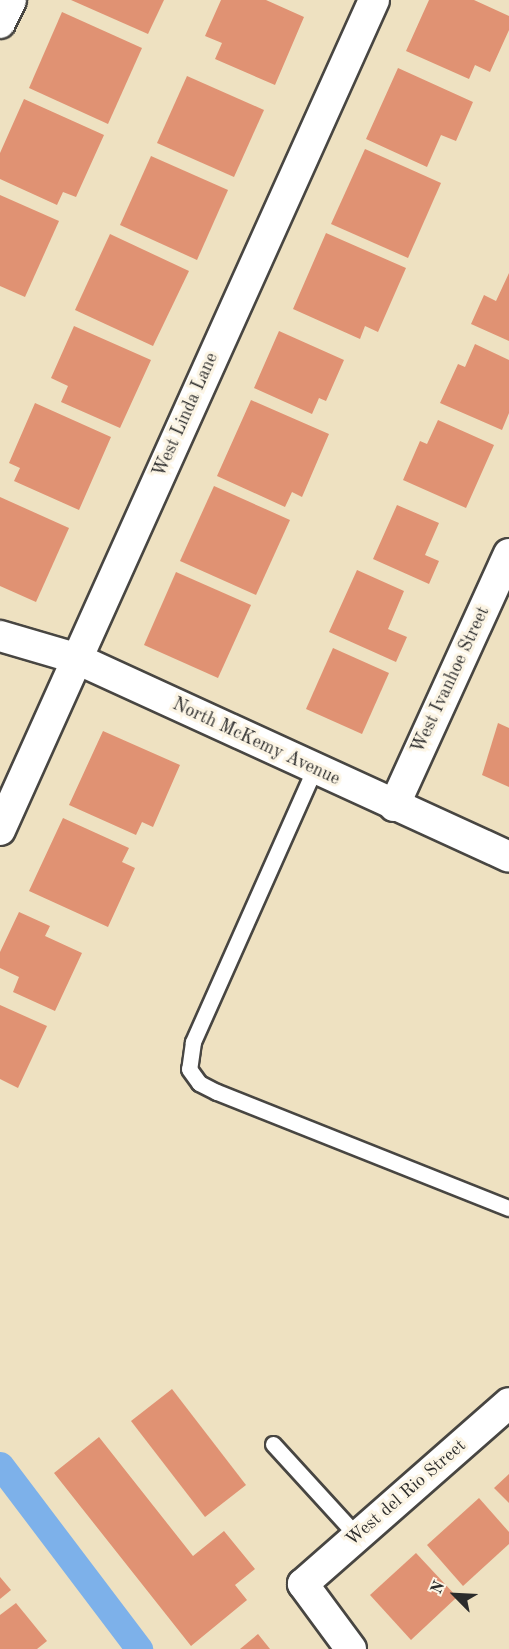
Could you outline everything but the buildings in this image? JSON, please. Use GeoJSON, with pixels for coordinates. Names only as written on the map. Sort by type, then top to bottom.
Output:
{"type":"FeatureCollection","features":[{"type":"Feature","properties":{"kind":"street"},"geometry":{"type":"LineString","coordinates":[[0,23],[10,0]]}},
{"type":"Feature","properties":{"kind":"street","name":"West Linda Lane"},"geometry":{"type":"LineString","coordinates":[[0,830],[75,658],[374,0]]}},
{"type":"Feature","properties":{"kind":"street","name":"West Ivanhoe Street"},"geometry":{"type":"LineString","coordinates":[[394,806],[509,554]]}},
{"type":"Feature","properties":{"kind":"street","name":"North McKemy Avenue"},"geometry":{"type":"LineString","coordinates":[[0,636],[75,658],[314,770],[509,857]]}},
{"type":"Feature","properties":{"kind":"street","name":"West del Rio Street"},"geometry":{"type":"LineString","coordinates":[[351,1649],[303,1584],[509,1403]]}},
{"type":"Feature","properties":{"kind":"lane"},"geometry":{"type":"LineString","coordinates":[[314,770],[193,1042],[189,1069],[199,1083],[217,1092],[509,1208]]}},
{"type":"Feature","properties":{"kind":"lane"},"geometry":{"type":"LineString","coordinates":[[273,1444],[357,1536]]}},
{"type":"Feature","properties":{"kind":"waterway"},"geometry":{"type":"LineString","coordinates":[[0,1465],[139,1649]]}}]}
